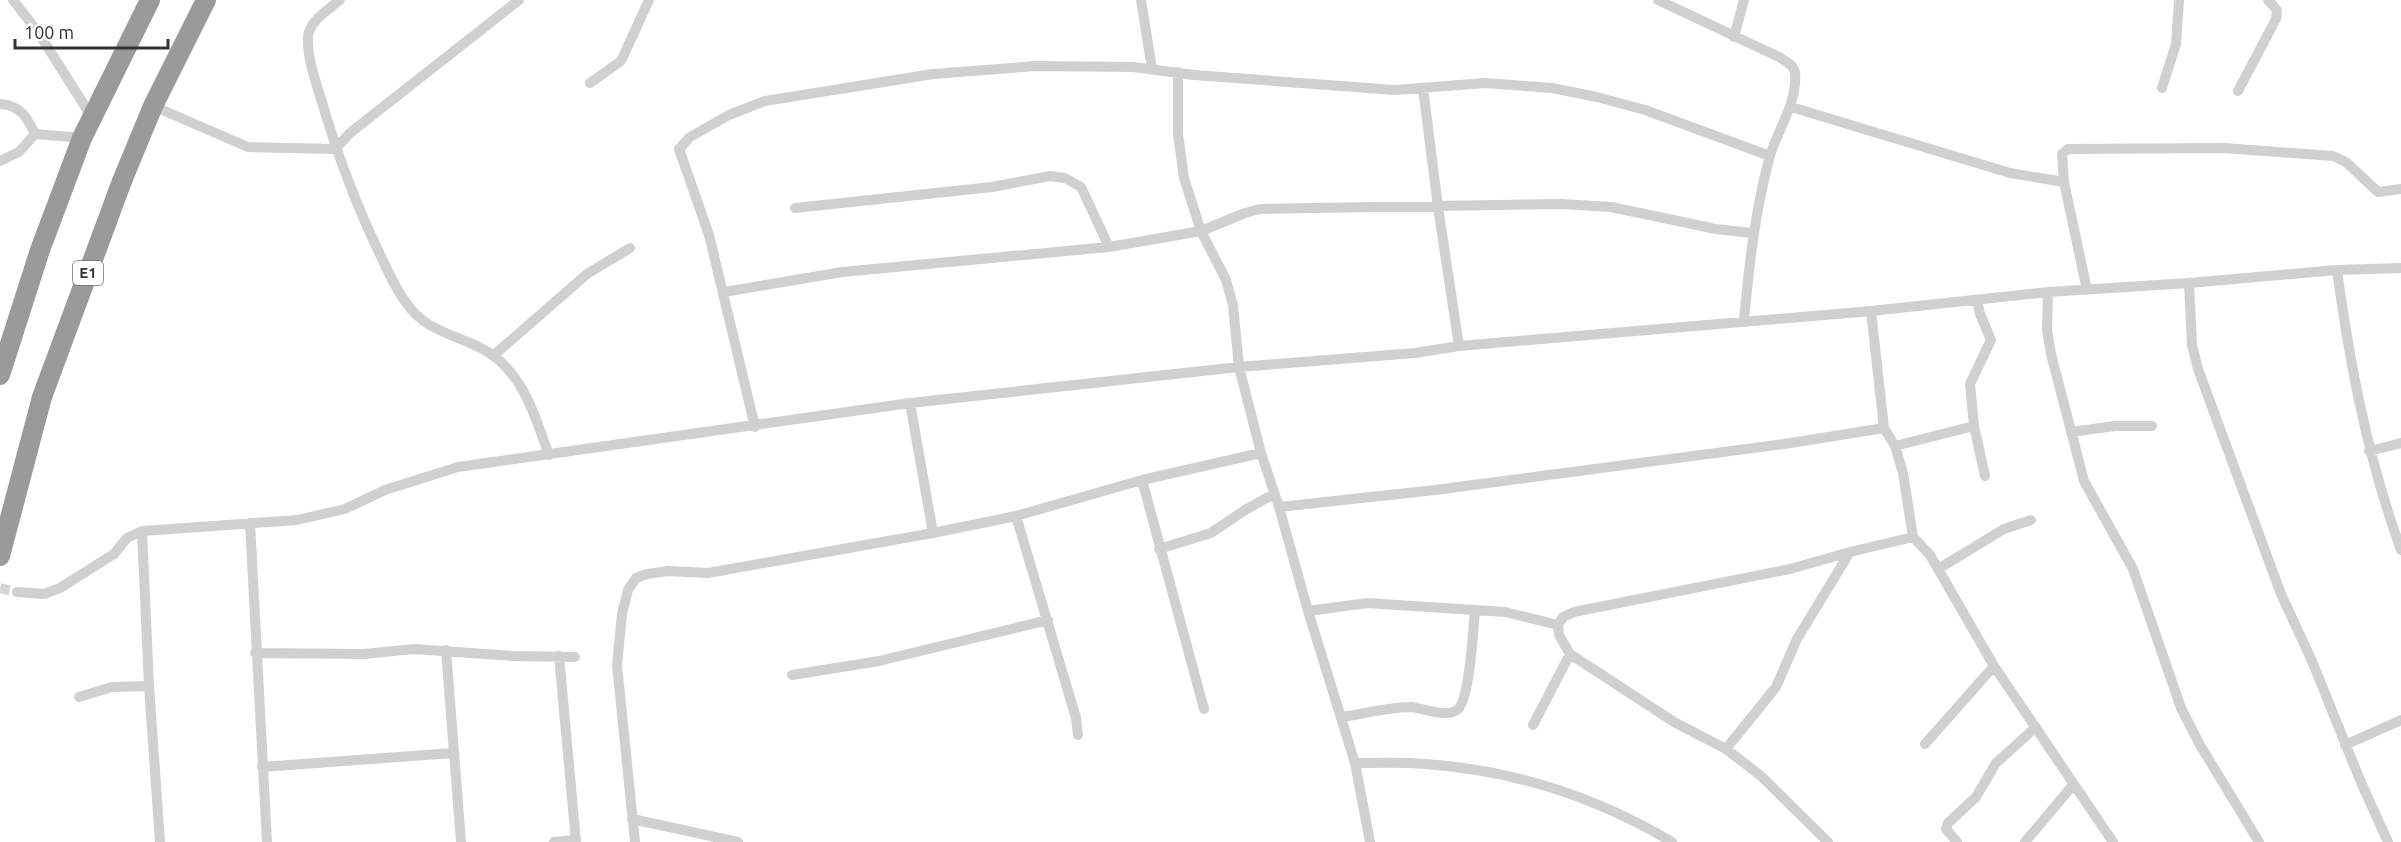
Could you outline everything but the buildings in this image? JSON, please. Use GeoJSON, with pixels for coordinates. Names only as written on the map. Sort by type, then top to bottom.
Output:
{"type":"FeatureCollection","features":[{"type":"Feature","properties":{"kind":"highway"},"geometry":{"type":"LineString","coordinates":[[0,375],[40,250],[82,138],[150,0]]}},
{"type":"Feature","properties":{"kind":"highway","name":"E1"},"geometry":{"type":"LineString","coordinates":[[0,556],[42,396],[122,181],[153,106],[206,0]]}},
{"type":"Feature","properties":{"kind":"street"},"geometry":{"type":"LineString","coordinates":[[13,0],[38,32],[91,116]]}},
{"type":"Feature","properties":{"kind":"street"},"geometry":{"type":"LineString","coordinates":[[340,0],[315,23],[308,38],[313,72],[335,149],[371,236],[407,305],[423,322],[494,355],[514,374],[520,383],[549,455]]}},
{"type":"Feature","properties":{"kind":"street"},"geometry":{"type":"LineString","coordinates":[[153,106],[248,147],[335,149],[350,133],[519,0]]}},
{"type":"Feature","properties":{"kind":"street"},"geometry":{"type":"LineString","coordinates":[[590,84],[621,61],[648,0]]}},
{"type":"Feature","properties":{"kind":"street"},"geometry":{"type":"LineString","coordinates":[[1141,0],[1152,69]]}},
{"type":"Feature","properties":{"kind":"street"},"geometry":{"type":"LineString","coordinates":[[1658,0],[1781,58],[1792,66],[1796,77],[1791,107],[1770,156],[1752,233],[1744,321]]}},
{"type":"Feature","properties":{"kind":"street"},"geometry":{"type":"LineString","coordinates":[[1734,37],[1744,0]]}},
{"type":"Feature","properties":{"kind":"street"},"geometry":{"type":"LineString","coordinates":[[2162,88],[2176,44],[2179,0]]}},
{"type":"Feature","properties":{"kind":"street"},"geometry":{"type":"LineString","coordinates":[[2238,91],[2276,19],[2277,10],[2268,0]]}},
{"type":"Feature","properties":{"kind":"street"},"geometry":{"type":"LineString","coordinates":[[755,427],[709,235],[679,149],[690,137],[729,115],[765,101],[933,74],[1036,66],[1152,69],[1395,90],[1485,83],[1552,88],[1646,110],[1770,156]]}},
{"type":"Feature","properties":{"kind":"street"},"geometry":{"type":"LineString","coordinates":[[1178,72],[1178,134],[1184,178],[1201,231],[1229,289],[1233,305],[1239,366],[1261,453],[1356,764],[1370,842]]}},
{"type":"Feature","properties":{"kind":"street"},"geometry":{"type":"LineString","coordinates":[[1423,88],[1459,346]]}},
{"type":"Feature","properties":{"kind":"street"},"geometry":{"type":"LineString","coordinates":[[0,104],[10,104],[26,115],[35,134]]}},
{"type":"Feature","properties":{"kind":"street"},"geometry":{"type":"LineString","coordinates":[[1791,107],[2010,173],[2064,182]]}},
{"type":"Feature","properties":{"kind":"street"},"geometry":{"type":"LineString","coordinates":[[35,134],[82,138]]}},
{"type":"Feature","properties":{"kind":"street"},"geometry":{"type":"LineString","coordinates":[[0,161],[20,152],[35,134]]}},
{"type":"Feature","properties":{"kind":"street"},"geometry":{"type":"LineString","coordinates":[[2087,290],[2064,182],[2062,154],[2068,149],[2224,148],[2333,156],[2346,162],[2378,192],[2401,189]]}},
{"type":"Feature","properties":{"kind":"street"},"geometry":{"type":"LineString","coordinates":[[795,208],[992,187],[1050,176],[1065,178],[1081,187],[1109,247]]}},
{"type":"Feature","properties":{"kind":"street"},"geometry":{"type":"LineString","coordinates":[[724,292],[843,272],[1109,247],[1201,231],[1260,209],[1541,204],[1611,207],[1716,229],[1752,233]]}},
{"type":"Feature","properties":{"kind":"street"},"geometry":{"type":"LineString","coordinates":[[494,355],[587,274],[630,248]]}},
{"type":"Feature","properties":{"kind":"street"},"geometry":{"type":"LineString","coordinates":[[17,592],[44,594],[60,588],[114,554],[127,538],[142,531],[297,520],[345,509],[385,490],[458,467],[755,427],[910,403],[1239,366],[1415,353],[1459,346],[1871,311],[2048,292],[2337,270],[2401,268]]}},
{"type":"Feature","properties":{"kind":"street"},"geometry":{"type":"LineString","coordinates":[[2337,270],[2347,343],[2369,451],[2401,550]]}},
{"type":"Feature","properties":{"kind":"street"},"geometry":{"type":"LineString","coordinates":[[2189,283],[2193,345],[2198,369],[2281,594],[2312,661],[2345,745],[2388,842]]}},
{"type":"Feature","properties":{"kind":"street"},"geometry":{"type":"LineString","coordinates":[[2048,292],[2047,330],[2051,354],[2084,481],[2133,569],[2181,708],[2200,746],[2259,842]]}},
{"type":"Feature","properties":{"kind":"street"},"geometry":{"type":"LineString","coordinates":[[1977,300],[1991,340],[1970,384],[1974,426],[1985,476]]}},
{"type":"Feature","properties":{"kind":"street"},"geometry":{"type":"LineString","coordinates":[[1871,311],[1884,428],[1895,446],[1903,473],[1913,537],[1930,555],[1994,666],[2113,842]]}},
{"type":"Feature","properties":{"kind":"street"},"geometry":{"type":"LineString","coordinates":[[910,403],[933,534]]}},
{"type":"Feature","properties":{"kind":"street"},"geometry":{"type":"LineString","coordinates":[[1895,446],[1974,426]]}},
{"type":"Feature","properties":{"kind":"street"},"geometry":{"type":"LineString","coordinates":[[2071,432],[2115,426],[2152,426]]}},
{"type":"Feature","properties":{"kind":"street"},"geometry":{"type":"LineString","coordinates":[[1279,507],[1435,490],[1784,444],[1884,428]]}},
{"type":"Feature","properties":{"kind":"street"},"geometry":{"type":"LineString","coordinates":[[2369,451],[2401,443]]}},
{"type":"Feature","properties":{"kind":"street"},"geometry":{"type":"LineString","coordinates":[[635,842],[617,665],[622,614],[628,590],[636,578],[668,571],[708,573],[933,534],[1016,516],[1142,480],[1261,453]]}},
{"type":"Feature","properties":{"kind":"street"},"geometry":{"type":"LineString","coordinates":[[1142,480],[1204,709]]}},
{"type":"Feature","properties":{"kind":"street"},"geometry":{"type":"LineString","coordinates":[[1159,549],[1211,533],[1274,494]]}},
{"type":"Feature","properties":{"kind":"street"},"geometry":{"type":"LineString","coordinates":[[1016,516],[1076,718],[1078,735]]}},
{"type":"Feature","properties":{"kind":"street"},"geometry":{"type":"LineString","coordinates":[[1938,569],[2004,529],[2031,520]]}},
{"type":"Feature","properties":{"kind":"street"},"geometry":{"type":"LineString","coordinates":[[250,523],[255,653],[267,842]]}},
{"type":"Feature","properties":{"kind":"street"},"geometry":{"type":"LineString","coordinates":[[142,531],[149,686],[160,842]]}},
{"type":"Feature","properties":{"kind":"street"},"geometry":{"type":"LineString","coordinates":[[1828,842],[1761,776],[1726,749],[1674,722],[1570,654],[1559,634],[1558,625],[1563,617],[1574,612],[1791,569],[1913,537]]}},
{"type":"Feature","properties":{"kind":"street"},"geometry":{"type":"LineString","coordinates":[[1726,749],[1776,687],[1797,639],[1850,552]]}},
{"type":"Feature","properties":{"kind":"street"},"geometry":{"type":"LineString","coordinates":[[1308,611],[1368,603],[1505,612],[1558,625]]}},
{"type":"Feature","properties":{"kind":"street"},"geometry":{"type":"LineString","coordinates":[[1341,717],[1402,708],[1447,713],[1456,711],[1467,687],[1475,610]]}},
{"type":"Feature","properties":{"kind":"street"},"geometry":{"type":"LineString","coordinates":[[792,675],[879,661],[1048,620]]}},
{"type":"Feature","properties":{"kind":"street"},"geometry":{"type":"LineString","coordinates":[[255,653],[364,654],[414,649],[513,656],[575,657]]}},
{"type":"Feature","properties":{"kind":"street"},"geometry":{"type":"LineString","coordinates":[[446,650],[461,842]]}},
{"type":"Feature","properties":{"kind":"street"},"geometry":{"type":"LineString","coordinates":[[1533,725],[1570,654]]}},
{"type":"Feature","properties":{"kind":"street"},"geometry":{"type":"LineString","coordinates":[[554,842],[576,841],[559,656]]}},
{"type":"Feature","properties":{"kind":"street"},"geometry":{"type":"LineString","coordinates":[[1925,744],[1994,666]]}},
{"type":"Feature","properties":{"kind":"street"},"geometry":{"type":"LineString","coordinates":[[79,697],[112,687],[149,686]]}},
{"type":"Feature","properties":{"kind":"street"},"geometry":{"type":"LineString","coordinates":[[2345,745],[2401,720]]}},
{"type":"Feature","properties":{"kind":"street"},"geometry":{"type":"LineString","coordinates":[[1957,842],[1946,829],[1948,823],[1976,797],[1996,763],[2036,728]]}},
{"type":"Feature","properties":{"kind":"street"},"geometry":{"type":"LineString","coordinates":[[262,767],[453,753]]}},
{"type":"Feature","properties":{"kind":"street"},"geometry":{"type":"LineString","coordinates":[[1356,764],[1423,764],[1521,779],[1563,790],[1615,811],[1672,842]]}},
{"type":"Feature","properties":{"kind":"street"},"geometry":{"type":"LineString","coordinates":[[2025,842],[2073,785]]}},
{"type":"Feature","properties":{"kind":"street"},"geometry":{"type":"LineString","coordinates":[[632,819],[738,842]]}},
{"type":"Feature","properties":{"kind":"tunnel"},"geometry":{"type":"LineString","coordinates":[[0,588],[17,592]]}}]}
